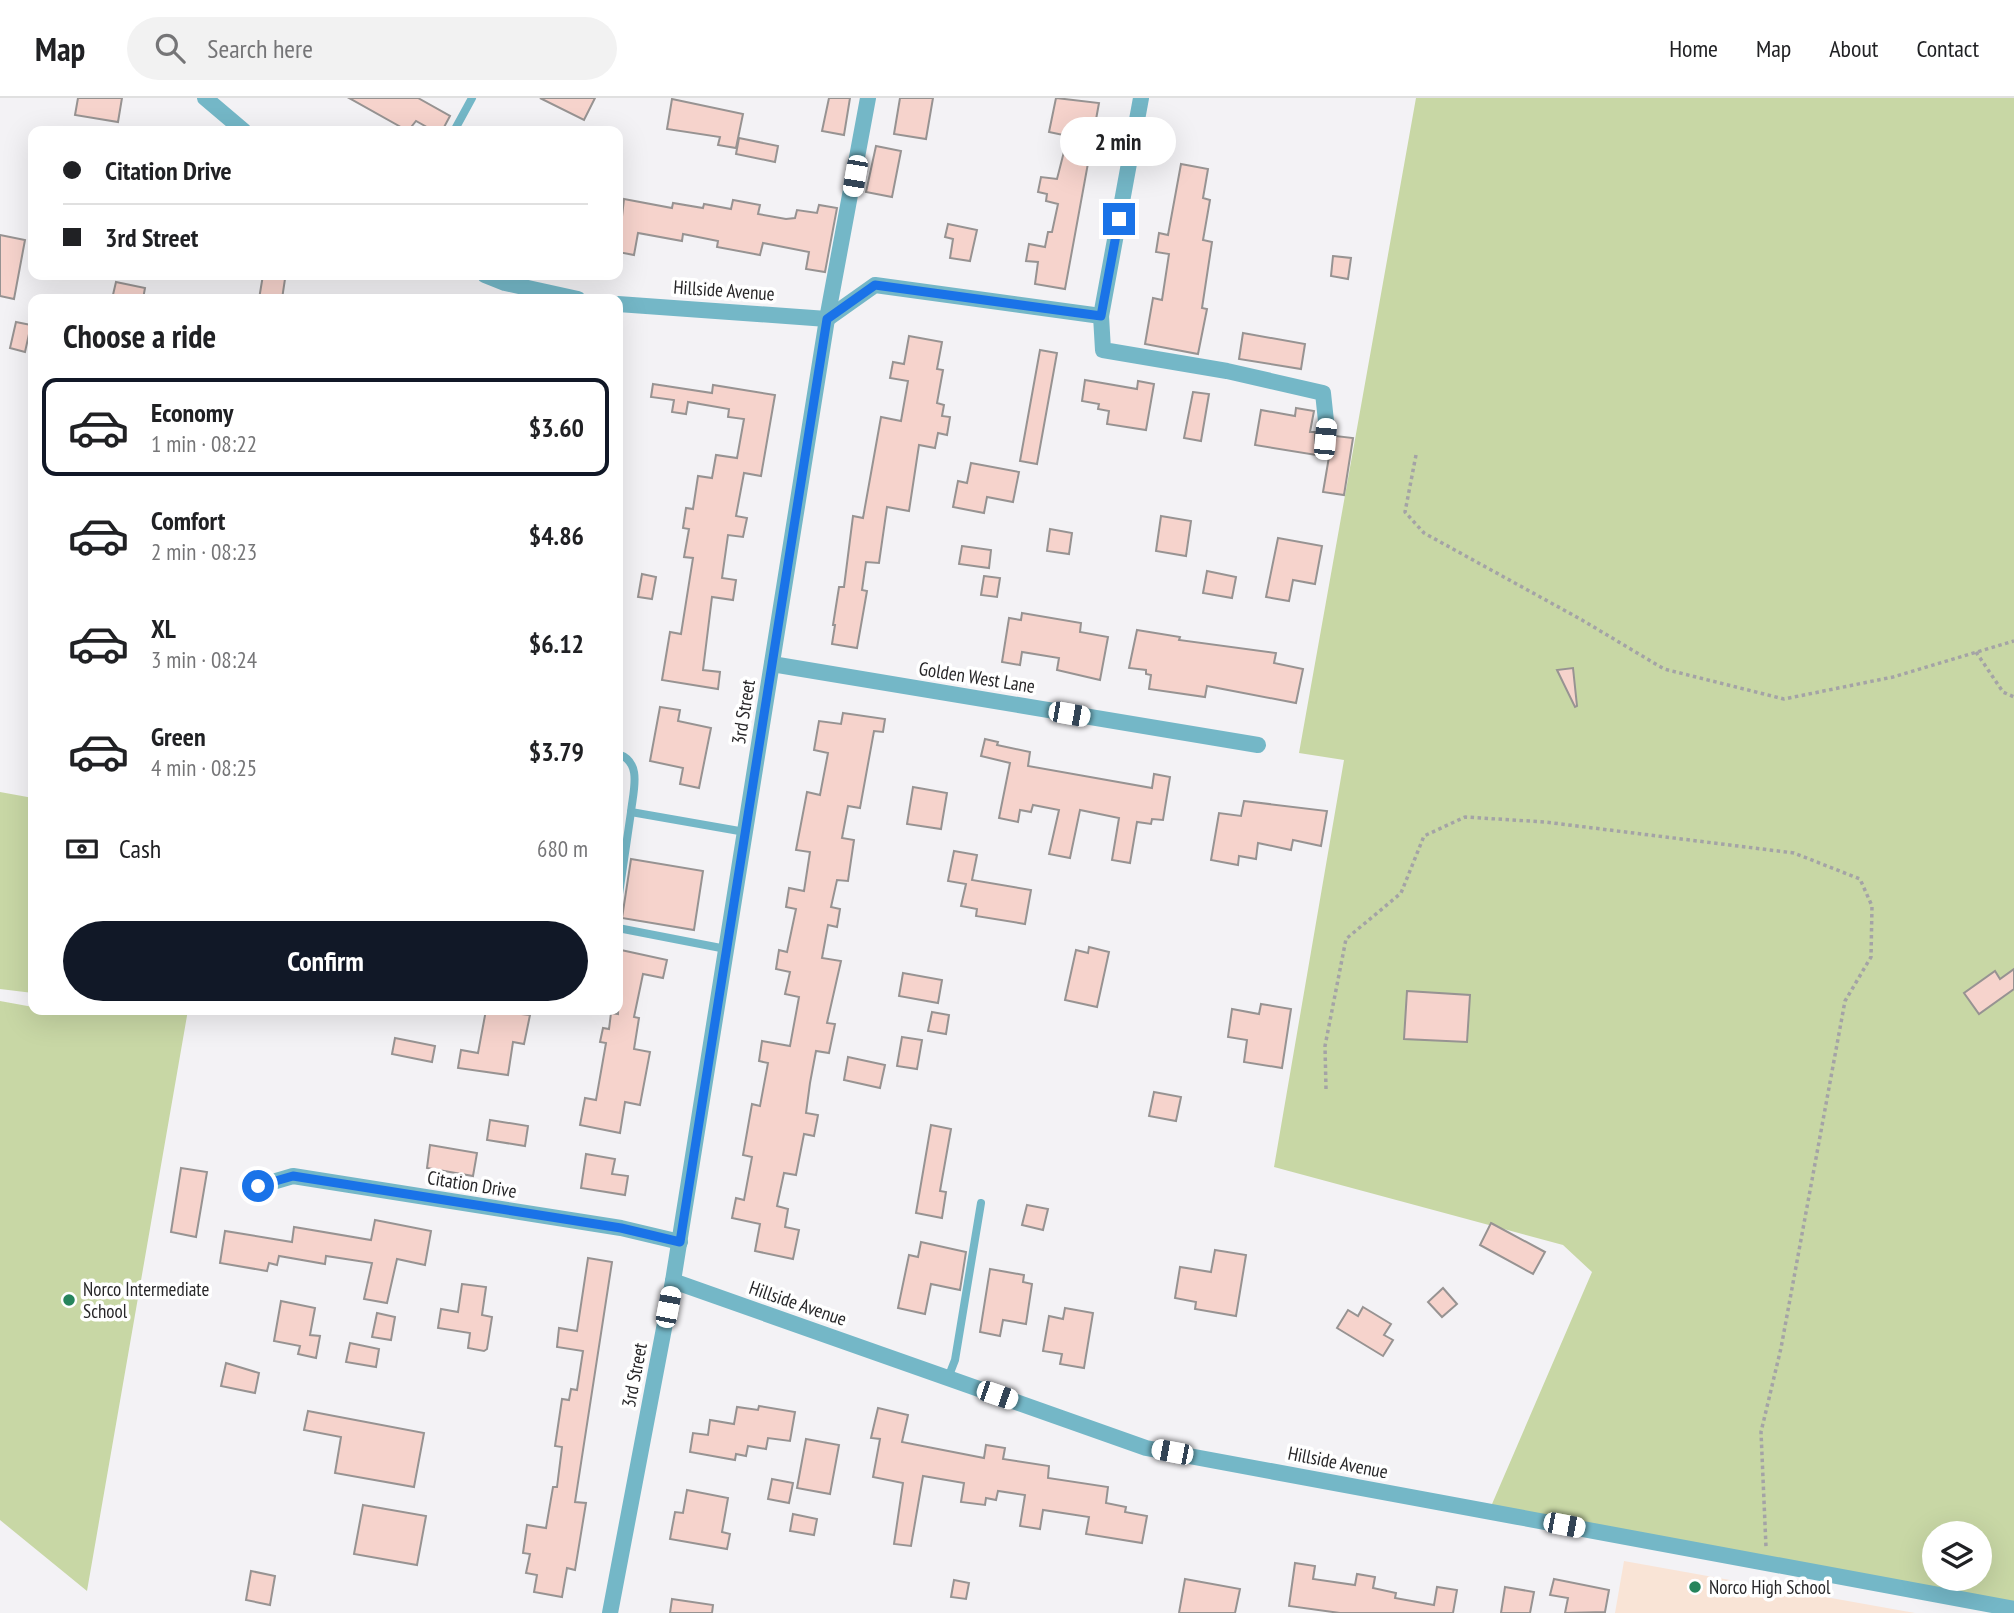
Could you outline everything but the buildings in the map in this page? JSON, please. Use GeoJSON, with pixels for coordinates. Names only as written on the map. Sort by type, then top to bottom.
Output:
{"type":"FeatureCollection","features":[{"type":"Feature","properties":{"kind":"street"},"geometry":{"type":"LineString","coordinates":[[205,98],[238,126]]}},
{"type":"Feature","properties":{"kind":"street","name":"3rd Street"},"geometry":{"type":"LineString","coordinates":[[610,1613],[680,1242],[827,319],[868,98]]}},
{"type":"Feature","properties":{"kind":"street"},"geometry":{"type":"LineString","coordinates":[[1141,98],[1101,316],[1103,350],[1227,371],[1323,393],[1325,439]]}},
{"type":"Feature","properties":{"kind":"street"},"geometry":{"type":"LineString","coordinates":[[498,280],[555,294]]}},
{"type":"Feature","properties":{"kind":"street"},"geometry":{"type":"LineString","coordinates":[[827,319],[875,285],[1101,316]]}},
{"type":"Feature","properties":{"kind":"street","name":"Hillside Avenue"},"geometry":{"type":"LineString","coordinates":[[623,304],[827,319]]}},
{"type":"Feature","properties":{"kind":"street","name":"Golden West Lane"},"geometry":{"type":"LineString","coordinates":[[772,664],[1258,746]]}},
{"type":"Feature","properties":{"kind":"street","name":"Citation Drive"},"geometry":{"type":"LineString","coordinates":[[258,1186],[293,1176],[621,1228],[680,1242]]}},
{"type":"Feature","properties":{"kind":"street","name":"Hillside Avenue"},"geometry":{"type":"LineString","coordinates":[[673,1281],[1146,1448],[2014,1609]]}},
{"type":"Feature","properties":{"kind":"lane"},"geometry":{"type":"LineString","coordinates":[[457,126],[472,98]]}},
{"type":"Feature","properties":{"kind":"lane"},"geometry":{"type":"LineString","coordinates":[[623,756],[636,770],[623,867]]}},
{"type":"Feature","properties":{"kind":"lane"},"geometry":{"type":"LineString","coordinates":[[631,812],[746,832]]}},
{"type":"Feature","properties":{"kind":"lane"},"geometry":{"type":"LineString","coordinates":[[623,929],[726,950]]}},
{"type":"Feature","properties":{"kind":"lane"},"geometry":{"type":"LineString","coordinates":[[948,1378],[955,1360],[981,1203]]}},
{"type":"Feature","properties":{"kind":"path"},"geometry":{"type":"LineString","coordinates":[[1416,455],[1405,512],[1424,533],[1583,620],[1664,669],[1784,699],[1893,677],[2014,641]]}},
{"type":"Feature","properties":{"kind":"path"},"geometry":{"type":"LineString","coordinates":[[1976,652],[2003,692],[2014,697]]}},
{"type":"Feature","properties":{"kind":"path"},"geometry":{"type":"LineString","coordinates":[[1326,1089],[1325,1046],[1346,939],[1401,893],[1424,836],[1465,817],[1627,831],[1794,853],[1860,879],[1871,906],[1871,957],[1845,1001],[1781,1348],[1760,1432],[1767,1525],[1765,1563]]}},
{"type":"Feature","properties":{"kind":"shaded area","name":"Norco High School"},"geometry":{"type":"Polygon","coordinates":[[[1624,1561],[1915,1613],[1615,1613],[1624,1561]]]}},
{"type":"Feature","properties":{"kind":"green space"},"geometry":{"type":"Polygon","coordinates":[[[1416,98],[2014,98],[2014,1609],[1489,1511],[1592,1272],[1563,1245],[1274,1167],[1344,760],[1299,753],[1416,98]]]}},
{"type":"Feature","properties":{"kind":"green space"},"geometry":{"type":"Polygon","coordinates":[[[0,792],[28,797],[28,992],[0,989],[0,792]]]}},
{"type":"Feature","properties":{"kind":"green space","name":"Norco Intermediate School"},"geometry":{"type":"Polygon","coordinates":[[[0,1001],[28,1006],[28,1015],[187,1015],[87,1591],[0,1520],[0,1001]]]}},
{"type":"Feature","properties":{"kind":"place","name":"Norco Intermediate School"},"geometry":{"type":"Point","coordinates":[69,1300]}},
{"type":"Feature","properties":{"kind":"place","name":"Norco High School"},"geometry":{"type":"Point","coordinates":[1695,1587]}},
{"type":"Feature","properties":{"kind":"route"},"geometry":{"type":"LineString","coordinates":[[258,1186],[293,1176],[621,1228],[680,1242],[827,319],[875,285],[1101,316],[1119,219]]}}]}
